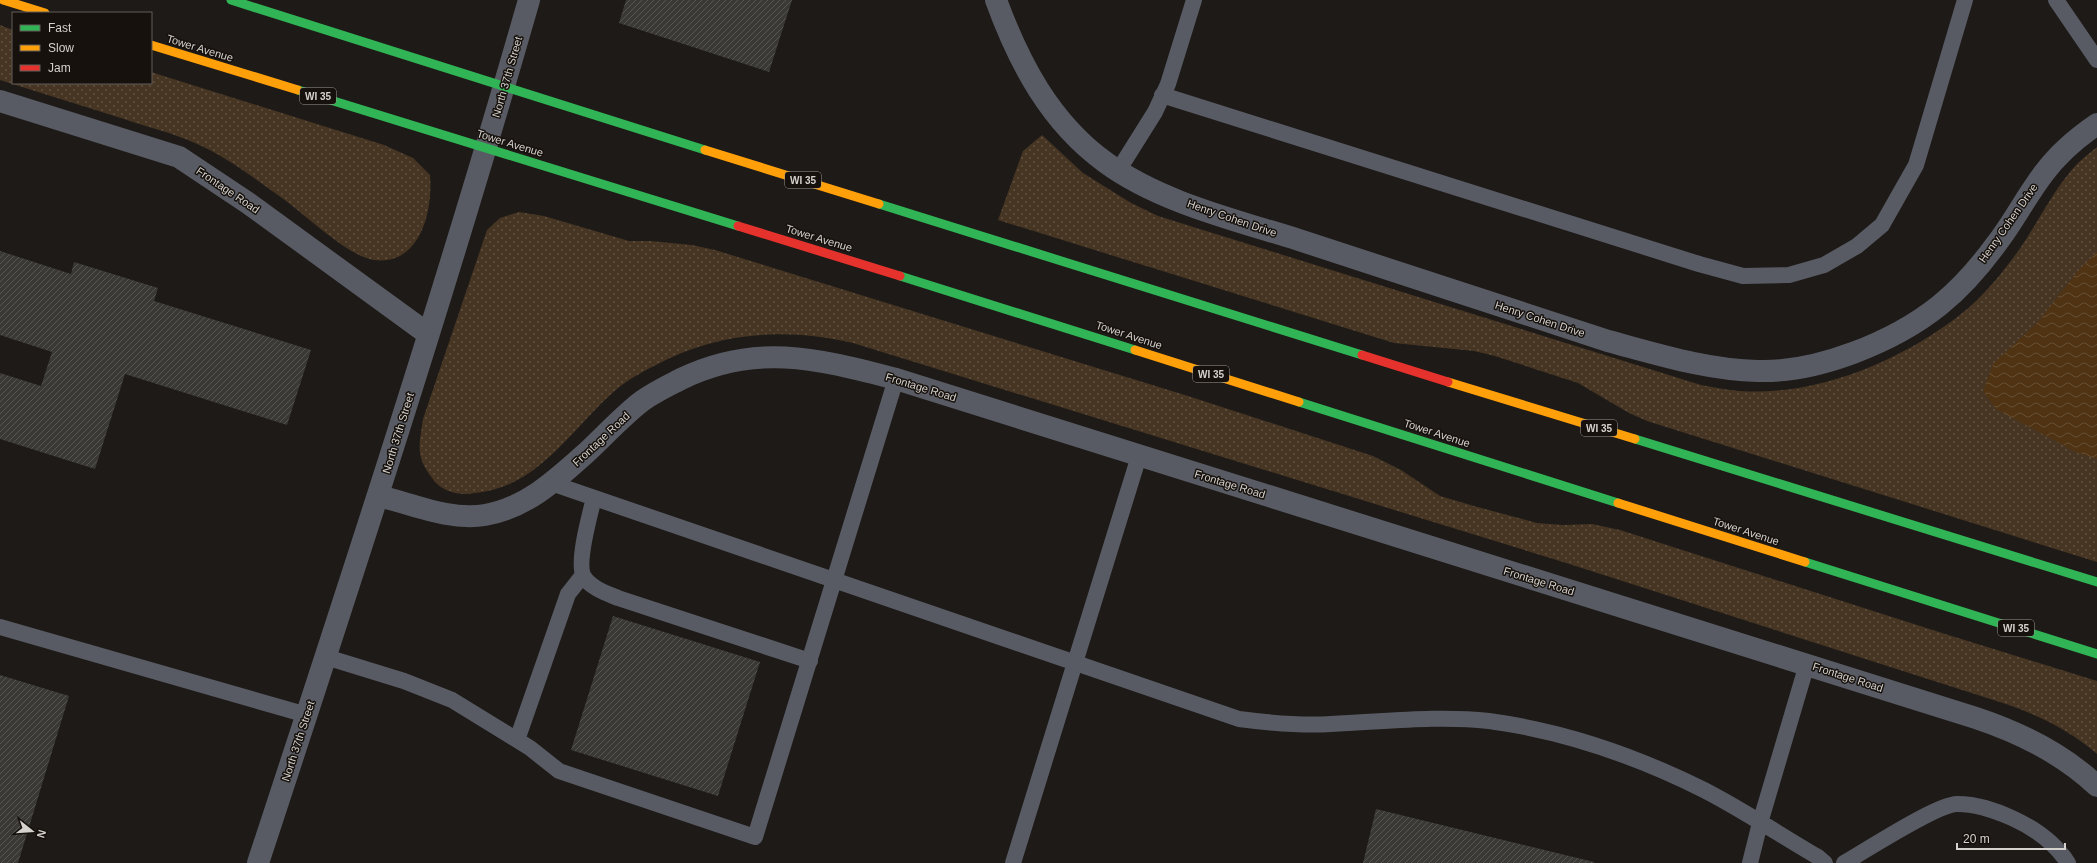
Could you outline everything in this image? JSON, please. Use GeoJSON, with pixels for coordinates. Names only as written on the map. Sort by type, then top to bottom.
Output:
{"type":"FeatureCollection","features":[{"type":"Feature","properties":{"kind":"main road"},"geometry":{"type":"LineString","coordinates":[[3,0],[43,12]]}},
{"type":"Feature","properties":{"kind":"main road","name":"WI 35"},"geometry":{"type":"LineString","coordinates":[[231,0],[504,85],[1109,278],[2097,582]]}},
{"type":"Feature","properties":{"kind":"main road","name":"Tower Avenue"},"geometry":{"type":"LineString","coordinates":[[152,45],[955,293],[2097,654]]}},
{"type":"Feature","properties":{"kind":"street","name":"North 37th Street"},"geometry":{"type":"LineString","coordinates":[[258,863],[379,496],[486,148],[529,0]]}},
{"type":"Feature","properties":{"kind":"street","name":"Henry Cohen Drive"},"geometry":{"type":"LineString","coordinates":[[996,0],[1020,58],[1043,99],[1061,121],[1087,148],[1118,171],[1151,188],[1196,206],[1608,340],[1705,365],[1759,371],[1787,369],[1821,363],[1843,356],[1898,332],[1940,305],[1970,275],[1997,243],[2044,172],[2082,135],[2097,124]]}},
{"type":"Feature","properties":{"kind":"street","name":"Frontage Road"},"geometry":{"type":"LineString","coordinates":[[0,101],[179,157],[248,203],[428,334]]}},
{"type":"Feature","properties":{"kind":"street","name":"Frontage Road"},"geometry":{"type":"LineString","coordinates":[[379,496],[452,515],[471,517],[508,510],[530,499],[562,475],[637,405],[659,390],[696,372],[725,362],[772,356],[800,357],[828,362],[896,379],[1808,664],[2009,729],[2051,750],[2097,786]]}},
{"type":"Feature","properties":{"kind":"lane"},"geometry":{"type":"LineString","coordinates":[[1118,171],[1155,112],[1168,84],[1194,0]]}},
{"type":"Feature","properties":{"kind":"lane"},"geometry":{"type":"LineString","coordinates":[[1162,95],[1699,264],[1743,276],[1789,275],[1824,265],[1857,246],[1882,225],[1916,165],[1965,0]]}},
{"type":"Feature","properties":{"kind":"lane"},"geometry":{"type":"LineString","coordinates":[[2056,0],[2097,60]]}},
{"type":"Feature","properties":{"kind":"lane"},"geometry":{"type":"LineString","coordinates":[[326,657],[404,681],[452,700],[517,740],[559,771],[755,837],[896,379]]}},
{"type":"Feature","properties":{"kind":"lane"},"geometry":{"type":"LineString","coordinates":[[1013,863],[1139,456]]}},
{"type":"Feature","properties":{"kind":"lane"},"geometry":{"type":"LineString","coordinates":[[550,484],[1239,719],[1289,725],[1330,724],[1419,718],[1489,721],[1557,735],[1613,752],[1658,769],[1705,791],[1818,857],[1825,863]]}},
{"type":"Feature","properties":{"kind":"lane"},"geometry":{"type":"LineString","coordinates":[[594,498],[582,556],[583,575],[589,582],[603,592],[618,598],[810,661]]}},
{"type":"Feature","properties":{"kind":"lane"},"geometry":{"type":"LineString","coordinates":[[517,740],[568,594],[583,575]]}},
{"type":"Feature","properties":{"kind":"lane"},"geometry":{"type":"LineString","coordinates":[[0,627],[307,715]]}},
{"type":"Feature","properties":{"kind":"lane"},"geometry":{"type":"LineString","coordinates":[[1750,863],[1760,823],[1808,664]]}},
{"type":"Feature","properties":{"kind":"lane"},"geometry":{"type":"LineString","coordinates":[[1844,863],[1937,809],[1955,804],[1988,808],[2026,824],[2059,849],[2068,863]]}},
{"type":"Feature","properties":{"kind":"shaded area"},"geometry":{"type":"Polygon","coordinates":[[[0,25],[12,30],[12,84],[0,80],[0,25]]]}},
{"type":"Feature","properties":{"kind":"shaded area"},"geometry":{"type":"Polygon","coordinates":[[[152,72],[384,145],[413,158],[430,175],[429,204],[421,233],[413,245],[403,254],[390,260],[374,260],[363,257],[351,251],[326,234],[291,205],[229,161],[187,139],[13,84],[152,84],[152,72]]]}},
{"type":"Feature","properties":{"kind":"shaded area"},"geometry":{"type":"Polygon","coordinates":[[[1042,135],[1083,173],[1131,203],[1158,216],[1701,385],[1740,391],[1768,391],[1796,388],[1852,374],[1905,351],[1929,337],[1961,314],[1985,292],[2013,258],[2060,185],[2080,161],[2097,147],[2097,562],[1647,421],[1629,413],[1578,383],[1495,356],[1474,351],[1394,343],[998,220],[1023,151],[1042,135]]]}},
{"type":"Feature","properties":{"kind":"shaded area"},"geometry":{"type":"Polygon","coordinates":[[[519,212],[544,216],[629,241],[650,241],[692,245],[715,250],[1188,396],[1373,456],[1401,470],[1440,496],[1537,523],[1563,525],[1592,524],[1620,530],[2097,681],[2097,754],[2076,738],[2055,725],[2033,714],[2009,705],[1563,562],[853,343],[827,338],[776,334],[751,336],[702,346],[678,355],[640,373],[618,388],[554,453],[537,468],[518,480],[498,489],[466,494],[453,493],[441,487],[436,482],[429,474],[422,460],[420,454],[420,441],[423,419],[487,230],[500,218],[519,212]]]}},
{"type":"Feature","properties":{"kind":"water"},"geometry":{"type":"Polygon","coordinates":[[[2097,252],[2097,459],[2076,452],[1996,409],[1983,391],[1993,364],[2039,321],[2077,272],[2097,252]]]}},
{"type":"Feature","properties":{"kind":"building"},"geometry":{"type":"Polygon","coordinates":[[[626,0],[792,0],[769,72],[619,23],[626,0]]]}},
{"type":"Feature","properties":{"kind":"building"},"geometry":{"type":"Polygon","coordinates":[[[0,251],[71,274],[74,262],[158,288],[154,301],[311,350],[287,425],[125,374],[95,469],[0,439],[0,373],[41,386],[52,352],[0,335],[0,251]]]}},
{"type":"Feature","properties":{"kind":"building"},"geometry":{"type":"Polygon","coordinates":[[[613,616],[760,662],[718,796],[571,750],[613,616]]]}},
{"type":"Feature","properties":{"kind":"building"},"geometry":{"type":"Polygon","coordinates":[[[0,675],[69,696],[18,863],[0,863],[0,675]]]}},
{"type":"Feature","properties":{"kind":"building"},"geometry":{"type":"Polygon","coordinates":[[[1376,809],[1594,862],[1594,863],[1363,863],[1376,809]]]}},
{"type":"Feature","properties":{"kind":"traffic: fast"},"geometry":{"type":"LineString","coordinates":[[231,0],[705,150]]}},
{"type":"Feature","properties":{"kind":"traffic: fast"},"geometry":{"type":"LineString","coordinates":[[298,90],[738,226]]}},
{"type":"Feature","properties":{"kind":"traffic: fast"},"geometry":{"type":"LineString","coordinates":[[879,204],[1362,355]]}},
{"type":"Feature","properties":{"kind":"traffic: fast"},"geometry":{"type":"LineString","coordinates":[[900,276],[1135,350]]}},
{"type":"Feature","properties":{"kind":"traffic: fast"},"geometry":{"type":"LineString","coordinates":[[1299,402],[1618,503]]}},
{"type":"Feature","properties":{"kind":"traffic: fast"},"geometry":{"type":"LineString","coordinates":[[1635,439],[2097,582]]}},
{"type":"Feature","properties":{"kind":"traffic: fast"},"geometry":{"type":"LineString","coordinates":[[1805,562],[2097,654]]}},
{"type":"Feature","properties":{"kind":"traffic: slow"},"geometry":{"type":"LineString","coordinates":[[3,0],[42,12]]}},
{"type":"Feature","properties":{"kind":"traffic: slow"},"geometry":{"type":"LineString","coordinates":[[152,45],[298,90]]}},
{"type":"Feature","properties":{"kind":"traffic: slow"},"geometry":{"type":"LineString","coordinates":[[705,150],[879,204]]}},
{"type":"Feature","properties":{"kind":"traffic: slow"},"geometry":{"type":"LineString","coordinates":[[1135,350],[1299,402]]}},
{"type":"Feature","properties":{"kind":"traffic: slow"},"geometry":{"type":"LineString","coordinates":[[1448,382],[1635,439]]}},
{"type":"Feature","properties":{"kind":"traffic: slow"},"geometry":{"type":"LineString","coordinates":[[1618,503],[1805,562]]}},
{"type":"Feature","properties":{"kind":"traffic: jam"},"geometry":{"type":"LineString","coordinates":[[738,226],[900,276]]}},
{"type":"Feature","properties":{"kind":"traffic: jam"},"geometry":{"type":"LineString","coordinates":[[1362,355],[1448,382]]}}]}
